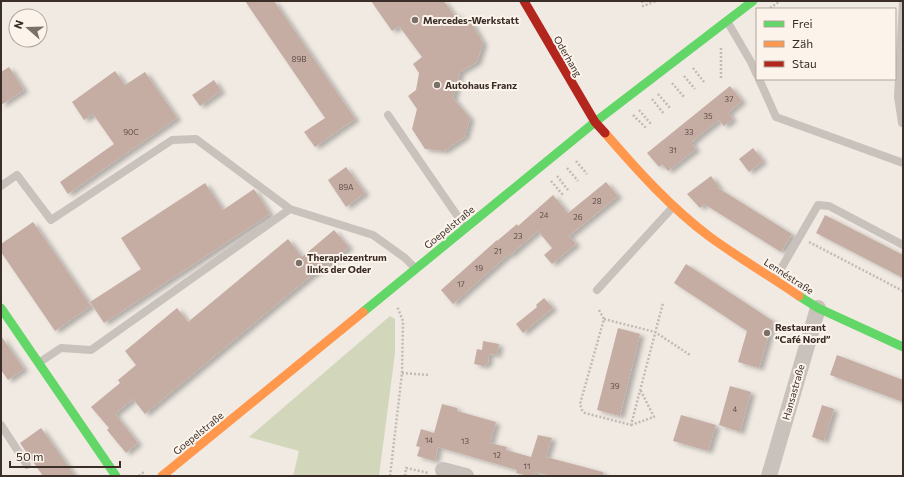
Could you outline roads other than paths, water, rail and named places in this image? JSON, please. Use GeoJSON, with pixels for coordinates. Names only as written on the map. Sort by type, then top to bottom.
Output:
{"type":"FeatureCollection","features":[{"type":"Feature","properties":{"kind":"street","name":"Oderhang"},"geometry":{"type":"LineString","coordinates":[[524,1],[595,122]]}},
{"type":"Feature","properties":{"kind":"street","name":"Goepelstraße"},"geometry":{"type":"LineString","coordinates":[[162,476],[595,122],[726,20],[753,1]]}},
{"type":"Feature","properties":{"kind":"street","name":"Lennéstraße"},"geometry":{"type":"LineString","coordinates":[[595,122],[642,175],[674,206],[710,237],[818,308],[903,347]]}},
{"type":"Feature","properties":{"kind":"street","name":"Hansastraße"},"geometry":{"type":"LineString","coordinates":[[769,476],[818,308]]}},
{"type":"Feature","properties":{"kind":"street"},"geometry":{"type":"LineString","coordinates":[[3,315],[39,363],[116,476]]}},
{"type":"Feature","properties":{"kind":"street"},"geometry":{"type":"LineString","coordinates":[[443,470],[466,476]]}},
{"type":"Feature","properties":{"kind":"lane"},"geometry":{"type":"LineString","coordinates":[[902,1],[898,97],[902,123]]}},
{"type":"Feature","properties":{"kind":"lane"},"geometry":{"type":"LineString","coordinates":[[726,20],[756,73]]}},
{"type":"Feature","properties":{"kind":"lane"},"geometry":{"type":"LineString","coordinates":[[759,80],[776,117],[903,163]]}},
{"type":"Feature","properties":{"kind":"lane"},"geometry":{"type":"LineString","coordinates":[[388,115],[465,228]]}},
{"type":"Feature","properties":{"kind":"lane"},"geometry":{"type":"LineString","coordinates":[[1,186],[17,175],[51,220],[172,140],[196,138],[290,209],[373,235],[405,258],[415,269]]}},
{"type":"Feature","properties":{"kind":"lane"},"geometry":{"type":"LineString","coordinates":[[597,290],[674,206]]}},
{"type":"Feature","properties":{"kind":"lane"},"geometry":{"type":"LineString","coordinates":[[775,279],[818,206],[829,206],[903,244]]}},
{"type":"Feature","properties":{"kind":"lane"},"geometry":{"type":"LineString","coordinates":[[39,363],[61,348],[91,350],[290,209]]}},
{"type":"Feature","properties":{"kind":"lane"},"geometry":{"type":"LineString","coordinates":[[1,425],[27,465]]}},
{"type":"Feature","properties":{"kind":"place","name":"Mercedes-Werkstatt"},"geometry":{"type":"Point","coordinates":[415,20]}},
{"type":"Feature","properties":{"kind":"place","name":"Autohaus Franz"},"geometry":{"type":"Point","coordinates":[437,85]}},
{"type":"Feature","properties":{"kind":"place","name":"Therapiezentrum links der Oder"},"geometry":{"type":"Point","coordinates":[299,263]}},
{"type":"Feature","properties":{"kind":"place","name":"Restaurant “Café Nord”"},"geometry":{"type":"Point","coordinates":[767,333]}}]}
